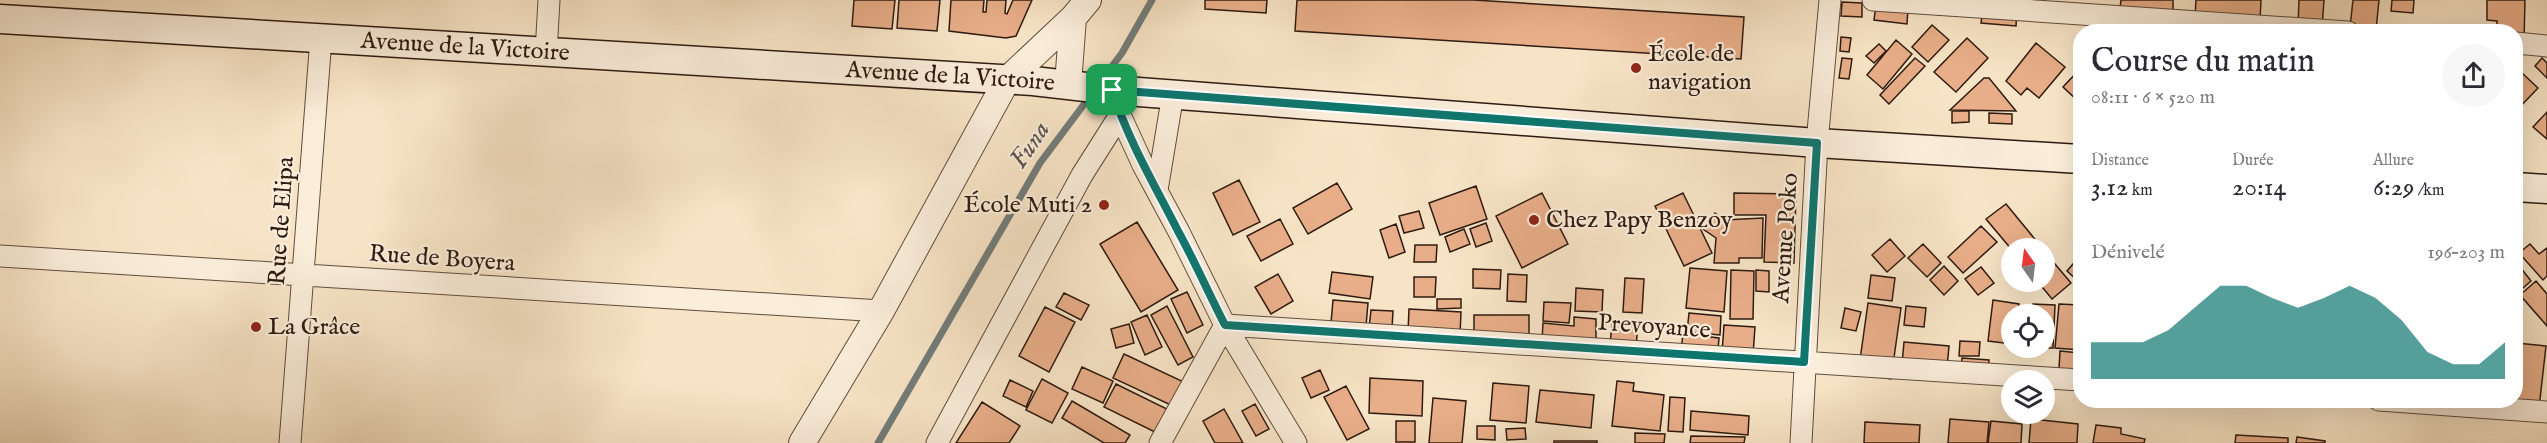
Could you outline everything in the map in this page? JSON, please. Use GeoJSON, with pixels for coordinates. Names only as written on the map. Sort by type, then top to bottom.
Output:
{"type":"FeatureCollection","features":[{"type":"Feature","properties":{"kind":"main road","name":"Avenue de la Victoire"},"geometry":{"type":"LineString","coordinates":[[0,19],[1007,80],[1097,93],[1173,94],[1817,143],[2073,159]]}},
{"type":"Feature","properties":{"kind":"main road"},"geometry":{"type":"LineString","coordinates":[[2523,187],[2547,189]]}},
{"type":"Feature","properties":{"kind":"street"},"geometry":{"type":"LineString","coordinates":[[546,53],[549,0]]}},
{"type":"Feature","properties":{"kind":"street","name":"Avenue Poko"},"geometry":{"type":"LineString","coordinates":[[1801,443],[1817,143],[1830,0]]}},
{"type":"Feature","properties":{"kind":"street"},"geometry":{"type":"LineString","coordinates":[[1873,0],[2025,4],[2256,24]]}},
{"type":"Feature","properties":{"kind":"street"},"geometry":{"type":"LineString","coordinates":[[802,443],[881,311],[1007,80],[1080,9]]}},
{"type":"Feature","properties":{"kind":"street"},"geometry":{"type":"LineString","coordinates":[[1080,9],[1097,93],[1156,190],[1225,325],[1296,443]]}},
{"type":"Feature","properties":{"kind":"street","name":"Rue de Elipa"},"geometry":{"type":"LineString","coordinates":[[290,443],[321,38]]}},
{"type":"Feature","properties":{"kind":"street"},"geometry":{"type":"LineString","coordinates":[[2523,44],[2547,46]]}},
{"type":"Feature","properties":{"kind":"street"},"geometry":{"type":"LineString","coordinates":[[937,443],[1082,176],[1097,93]]}},
{"type":"Feature","properties":{"kind":"street"},"geometry":{"type":"LineString","coordinates":[[1156,190],[1173,94]]}},
{"type":"Feature","properties":{"kind":"street","name":"Rue de Boyera"},"geometry":{"type":"LineString","coordinates":[[0,256],[881,311]]}},
{"type":"Feature","properties":{"kind":"street"},"geometry":{"type":"LineString","coordinates":[[1160,443],[1225,325]]}},
{"type":"Feature","properties":{"kind":"street","name":"Prevoyance"},"geometry":{"type":"LineString","coordinates":[[1225,325],[2073,381]]}},
{"type":"Feature","properties":{"kind":"street"},"geometry":{"type":"LineString","coordinates":[[2491,408],[2547,412]]}},
{"type":"Feature","properties":{"kind":"building"},"geometry":{"type":"Polygon","coordinates":[[[854,0],[895,0],[892,29],[852,26],[854,0]]]}},
{"type":"Feature","properties":{"kind":"building"},"geometry":{"type":"Polygon","coordinates":[[[899,0],[940,0],[937,31],[897,28],[899,0]]]}},
{"type":"Feature","properties":{"kind":"building"},"geometry":{"type":"Polygon","coordinates":[[[951,0],[984,0],[983,12],[986,12],[987,0],[1006,0],[1005,13],[1007,14],[1013,0],[1032,0],[1016,36],[1006,38],[949,31],[951,0]]]}},
{"type":"Feature","properties":{"kind":"building"},"geometry":{"type":"Polygon","coordinates":[[[1205,0],[1267,0],[1266,13],[1205,9],[1205,0]]]}},
{"type":"Feature","properties":{"kind":"building"},"geometry":{"type":"Polygon","coordinates":[[[1297,0],[1474,0],[1744,17],[1741,59],[1295,31],[1297,0]]]}},
{"type":"Feature","properties":{"kind":"building"},"geometry":{"type":"Polygon","coordinates":[[[2121,0],[2173,0],[2173,12],[2120,9],[2121,0]]]}},
{"type":"Feature","properties":{"kind":"building"},"geometry":{"type":"Polygon","coordinates":[[[2196,0],[2261,0],[2260,20],[2195,17],[2196,0]]]}},
{"type":"Feature","properties":{"kind":"building"},"geometry":{"type":"Polygon","coordinates":[[[2299,0],[2324,0],[2322,24],[2298,24],[2299,0]]]}},
{"type":"Feature","properties":{"kind":"building"},"geometry":{"type":"Polygon","coordinates":[[[2353,0],[2379,0],[2377,24],[2350,24],[2353,0]]]}},
{"type":"Feature","properties":{"kind":"building"},"geometry":{"type":"Polygon","coordinates":[[[2392,0],[2414,0],[2413,13],[2391,11],[2392,0]]]}},
{"type":"Feature","properties":{"kind":"building"},"geometry":{"type":"Polygon","coordinates":[[[2487,0],[2525,0],[2524,41],[2523,24],[2497,24],[2497,21],[2487,20],[2487,0]]]}},
{"type":"Feature","properties":{"kind":"building"},"geometry":{"type":"Polygon","coordinates":[[[1842,2],[1862,3],[1862,17],[1841,16],[1842,2]]]}},
{"type":"Feature","properties":{"kind":"building"},"geometry":{"type":"Polygon","coordinates":[[[1876,5],[1908,8],[1907,24],[1874,20],[1876,5]]]}},
{"type":"Feature","properties":{"kind":"building"},"geometry":{"type":"Polygon","coordinates":[[[1983,8],[2017,10],[2016,26],[1981,23],[1983,8]]]}},
{"type":"Feature","properties":{"kind":"building"},"geometry":{"type":"Polygon","coordinates":[[[1932,25],[1949,40],[1928,62],[1912,47],[1932,25]]]}},
{"type":"Feature","properties":{"kind":"building"},"geometry":{"type":"Polygon","coordinates":[[[1841,37],[1851,38],[1849,52],[1840,51],[1841,37]]]}},
{"type":"Feature","properties":{"kind":"building"},"geometry":{"type":"Polygon","coordinates":[[[1967,38],[1988,58],[1956,92],[1934,72],[1967,38]]]}},
{"type":"Feature","properties":{"kind":"building"},"geometry":{"type":"Polygon","coordinates":[[[1896,40],[1912,54],[1883,89],[1867,75],[1896,40]]]}},
{"type":"Feature","properties":{"kind":"building"},"geometry":{"type":"Polygon","coordinates":[[[2036,43],[2065,67],[2039,98],[2027,88],[2021,95],[2006,81],[2036,43]]]}},
{"type":"Feature","properties":{"kind":"building"},"geometry":{"type":"Polygon","coordinates":[[[1879,44],[1886,51],[1874,63],[1866,56],[1879,44]]]}},
{"type":"Feature","properties":{"kind":"building"},"geometry":{"type":"Polygon","coordinates":[[[1842,58],[1852,59],[1849,79],[1839,78],[1842,58]]]}},
{"type":"Feature","properties":{"kind":"building"},"geometry":{"type":"Polygon","coordinates":[[[1915,58],[1925,66],[1889,104],[1880,95],[1915,58]]]}},
{"type":"Feature","properties":{"kind":"building"},"geometry":{"type":"Polygon","coordinates":[[[2542,58],[2547,63],[2547,78],[2535,66],[2542,58]]]}},
{"type":"Feature","properties":{"kind":"building"},"geometry":{"type":"Polygon","coordinates":[[[2523,74],[2538,88],[2523,104],[2523,74]]]}},
{"type":"Feature","properties":{"kind":"building"},"geometry":{"type":"Polygon","coordinates":[[[2073,76],[2073,96],[2063,87],[2073,76]]]}},
{"type":"Feature","properties":{"kind":"building"},"geometry":{"type":"Polygon","coordinates":[[[1984,78],[1989,78],[2016,111],[1950,110],[1984,78]]]}},
{"type":"Feature","properties":{"kind":"building"},"geometry":{"type":"Polygon","coordinates":[[[1952,111],[1969,111],[1969,122],[1952,123],[1952,111]]]}},
{"type":"Feature","properties":{"kind":"building"},"geometry":{"type":"Polygon","coordinates":[[[2547,112],[2547,139],[2533,127],[2547,112]]]}},
{"type":"Feature","properties":{"kind":"building"},"geometry":{"type":"Polygon","coordinates":[[[1989,113],[2012,114],[2012,124],[1989,123],[1989,113]]]}},
{"type":"Feature","properties":{"kind":"building"},"geometry":{"type":"Polygon","coordinates":[[[1239,180],[1260,222],[1233,235],[1213,193],[1239,180]]]}},
{"type":"Feature","properties":{"kind":"building"},"geometry":{"type":"Polygon","coordinates":[[[1337,183],[1352,209],[1308,234],[1293,208],[1337,183]]]}},
{"type":"Feature","properties":{"kind":"building"},"geometry":{"type":"Polygon","coordinates":[[[1476,186],[1487,219],[1440,235],[1429,203],[1476,186]]]}},
{"type":"Feature","properties":{"kind":"building"},"geometry":{"type":"Polygon","coordinates":[[[1542,193],[1568,244],[1522,268],[1496,216],[1542,193]]]}},
{"type":"Feature","properties":{"kind":"building"},"geometry":{"type":"Polygon","coordinates":[[[1683,193],[1712,253],[1684,266],[1655,206],[1683,193]]]}},
{"type":"Feature","properties":{"kind":"building"},"geometry":{"type":"Polygon","coordinates":[[[1734,193],[1796,194],[1794,263],[1764,262],[1766,215],[1734,215],[1734,193]]]}},
{"type":"Feature","properties":{"kind":"building"},"geometry":{"type":"Polygon","coordinates":[[[2006,204],[2034,238],[2002,238],[1986,219],[2006,204]]]}},
{"type":"Feature","properties":{"kind":"building"},"geometry":{"type":"Polygon","coordinates":[[[1419,211],[1424,228],[1404,233],[1399,216],[1419,211]]]}},
{"type":"Feature","properties":{"kind":"building"},"geometry":{"type":"Polygon","coordinates":[[[1715,213],[1724,220],[1763,218],[1762,258],[1739,258],[1739,263],[1714,263],[1716,238],[1703,229],[1715,213]]]}},
{"type":"Feature","properties":{"kind":"building"},"geometry":{"type":"Polygon","coordinates":[[[1280,219],[1293,244],[1261,261],[1247,236],[1280,219]]]}},
{"type":"Feature","properties":{"kind":"building"},"geometry":{"type":"Polygon","coordinates":[[[1137,222],[1178,290],[1141,312],[1100,244],[1137,222]]]}},
{"type":"Feature","properties":{"kind":"building"},"geometry":{"type":"Polygon","coordinates":[[[1486,223],[1492,241],[1476,247],[1470,229],[1486,223]]]}},
{"type":"Feature","properties":{"kind":"building"},"geometry":{"type":"Polygon","coordinates":[[[1396,224],[1405,252],[1389,258],[1380,230],[1396,224]]]}},
{"type":"Feature","properties":{"kind":"building"},"geometry":{"type":"Polygon","coordinates":[[[1981,226],[1997,242],[1963,273],[1948,257],[1981,226]]]}},
{"type":"Feature","properties":{"kind":"building"},"geometry":{"type":"Polygon","coordinates":[[[1464,229],[1470,244],[1450,252],[1445,237],[1464,229]]]}},
{"type":"Feature","properties":{"kind":"building"},"geometry":{"type":"Polygon","coordinates":[[[1890,239],[1905,256],[1887,272],[1872,255],[1890,239]]]}},
{"type":"Feature","properties":{"kind":"building"},"geometry":{"type":"Polygon","coordinates":[[[1923,244],[1941,263],[1927,277],[1908,258],[1923,244]]]}},
{"type":"Feature","properties":{"kind":"building"},"geometry":{"type":"Polygon","coordinates":[[[2530,244],[2539,254],[2547,248],[2547,276],[2543,280],[2523,258],[2523,250],[2530,244]]]}},
{"type":"Feature","properties":{"kind":"building"},"geometry":{"type":"Polygon","coordinates":[[[1415,245],[1437,245],[1436,262],[1414,262],[1415,245]]]}},
{"type":"Feature","properties":{"kind":"building"},"geometry":{"type":"Polygon","coordinates":[[[2055,264],[2071,283],[2052,299],[2046,292],[2055,292],[2055,264]]]}},
{"type":"Feature","properties":{"kind":"building"},"geometry":{"type":"Polygon","coordinates":[[[2073,264],[2073,276],[2067,271],[2073,264]]]}},
{"type":"Feature","properties":{"kind":"building"},"geometry":{"type":"Polygon","coordinates":[[[1944,266],[1958,281],[1944,295],[1930,280],[1944,266]]]}},
{"type":"Feature","properties":{"kind":"building"},"geometry":{"type":"Polygon","coordinates":[[[1981,267],[1994,283],[1978,295],[1965,279],[1981,267]]]}},
{"type":"Feature","properties":{"kind":"building"},"geometry":{"type":"Polygon","coordinates":[[[1690,268],[1727,271],[1724,312],[1686,308],[1690,268]]]}},
{"type":"Feature","properties":{"kind":"building"},"geometry":{"type":"Polygon","coordinates":[[[1473,269],[1501,270],[1500,289],[1473,288],[1473,269]]]}},
{"type":"Feature","properties":{"kind":"building"},"geometry":{"type":"Polygon","coordinates":[[[1731,270],[1754,271],[1753,319],[1730,319],[1731,270]]]}},
{"type":"Feature","properties":{"kind":"building"},"geometry":{"type":"Polygon","coordinates":[[[1756,270],[1769,271],[1769,292],[1756,291],[1756,270]]]}},
{"type":"Feature","properties":{"kind":"building"},"geometry":{"type":"Polygon","coordinates":[[[2523,271],[2531,281],[2523,288],[2523,271]]]}},
{"type":"Feature","properties":{"kind":"building"},"geometry":{"type":"Polygon","coordinates":[[[1332,272],[1373,277],[1370,299],[1329,293],[1332,272]]]}},
{"type":"Feature","properties":{"kind":"building"},"geometry":{"type":"Polygon","coordinates":[[[1278,274],[1293,301],[1271,314],[1255,287],[1278,274]]]}},
{"type":"Feature","properties":{"kind":"building"},"geometry":{"type":"Polygon","coordinates":[[[1508,274],[1527,275],[1526,302],[1507,301],[1508,274]]]}},
{"type":"Feature","properties":{"kind":"building"},"geometry":{"type":"Polygon","coordinates":[[[1871,275],[1895,278],[1892,301],[1868,298],[1871,275]]]}},
{"type":"Feature","properties":{"kind":"building"},"geometry":{"type":"Polygon","coordinates":[[[1414,277],[1436,277],[1435,297],[1414,297],[1414,277]]]}},
{"type":"Feature","properties":{"kind":"building"},"geometry":{"type":"Polygon","coordinates":[[[1625,278],[1644,279],[1642,313],[1623,312],[1625,278]]]}},
{"type":"Feature","properties":{"kind":"building"},"geometry":{"type":"Polygon","coordinates":[[[2536,281],[2547,294],[2547,326],[2523,298],[2523,292],[2536,281]]]}},
{"type":"Feature","properties":{"kind":"building"},"geometry":{"type":"Polygon","coordinates":[[[1576,288],[1603,290],[1602,312],[1575,311],[1576,288]]]}},
{"type":"Feature","properties":{"kind":"building"},"geometry":{"type":"Polygon","coordinates":[[[1187,292],[1203,325],[1187,333],[1171,299],[1187,292]]]}},
{"type":"Feature","properties":{"kind":"building"},"geometry":{"type":"Polygon","coordinates":[[[1064,293],[1089,305],[1081,320],[1056,307],[1064,293]]]}},
{"type":"Feature","properties":{"kind":"building"},"geometry":{"type":"Polygon","coordinates":[[[1437,299],[1461,299],[1461,308],[1437,309],[1437,299]]]}},
{"type":"Feature","properties":{"kind":"building"},"geometry":{"type":"Polygon","coordinates":[[[1333,300],[1368,303],[1366,326],[1331,323],[1333,300]]]}},
{"type":"Feature","properties":{"kind":"building"},"geometry":{"type":"Polygon","coordinates":[[[1993,300],[2019,304],[2001,304],[2001,343],[1988,341],[1993,300]]]}},
{"type":"Feature","properties":{"kind":"building"},"geometry":{"type":"Polygon","coordinates":[[[1544,302],[1571,303],[1569,323],[1543,321],[1544,302]]]}},
{"type":"Feature","properties":{"kind":"building"},"geometry":{"type":"Polygon","coordinates":[[[1868,303],[1901,308],[1891,379],[1858,374],[1868,303]]]}},
{"type":"Feature","properties":{"kind":"building"},"geometry":{"type":"Polygon","coordinates":[[[2059,304],[2073,305],[2073,349],[2055,348],[2059,304]]]}},
{"type":"Feature","properties":{"kind":"building"},"geometry":{"type":"Polygon","coordinates":[[[1167,306],[1193,357],[1178,365],[1151,315],[1167,306]]]}},
{"type":"Feature","properties":{"kind":"building"},"geometry":{"type":"Polygon","coordinates":[[[1906,306],[1926,308],[1924,327],[1904,325],[1906,306]]]}},
{"type":"Feature","properties":{"kind":"building"},"geometry":{"type":"Polygon","coordinates":[[[1045,307],[1075,322],[1049,372],[1019,356],[1045,307]]]}},
{"type":"Feature","properties":{"kind":"building"},"geometry":{"type":"Polygon","coordinates":[[[1845,308],[1861,312],[1856,331],[1841,328],[1845,308]]]}},
{"type":"Feature","properties":{"kind":"building"},"geometry":{"type":"Polygon","coordinates":[[[1409,309],[1461,312],[1460,335],[1408,332],[1409,309]]]}},
{"type":"Feature","properties":{"kind":"building"},"geometry":{"type":"Polygon","coordinates":[[[1371,310],[1393,311],[1392,329],[1369,328],[1371,310]]]}},
{"type":"Feature","properties":{"kind":"building"},"geometry":{"type":"Polygon","coordinates":[[[1689,313],[1721,316],[1720,335],[1687,332],[1689,313]]]}},
{"type":"Feature","properties":{"kind":"building"},"geometry":{"type":"Polygon","coordinates":[[[1147,315],[1162,347],[1145,355],[1131,322],[1147,315]]]}},
{"type":"Feature","properties":{"kind":"building"},"geometry":{"type":"Polygon","coordinates":[[[1474,315],[1529,315],[1529,337],[1474,337],[1474,315]]]}},
{"type":"Feature","properties":{"kind":"building"},"geometry":{"type":"Polygon","coordinates":[[[1574,317],[1596,319],[1596,345],[1542,340],[1543,323],[1574,326],[1574,317]]]}},
{"type":"Feature","properties":{"kind":"building"},"geometry":{"type":"Polygon","coordinates":[[[1612,323],[1638,325],[1636,347],[1610,345],[1612,323]]]}},
{"type":"Feature","properties":{"kind":"building"},"geometry":{"type":"Polygon","coordinates":[[[1129,324],[1134,343],[1116,348],[1111,329],[1129,324]]]}},
{"type":"Feature","properties":{"kind":"building"},"geometry":{"type":"Polygon","coordinates":[[[1724,325],[1755,327],[1752,369],[1721,367],[1724,325]]]}},
{"type":"Feature","properties":{"kind":"building"},"geometry":{"type":"Polygon","coordinates":[[[1683,334],[1719,338],[1717,361],[1680,358],[1683,334]]]}},
{"type":"Feature","properties":{"kind":"building"},"geometry":{"type":"Polygon","coordinates":[[[1960,341],[1980,342],[1979,356],[1959,356],[1960,341]]]}},
{"type":"Feature","properties":{"kind":"building"},"geometry":{"type":"Polygon","coordinates":[[[1904,342],[1949,346],[1947,368],[1902,364],[1904,342]]]}},
{"type":"Feature","properties":{"kind":"building"},"geometry":{"type":"Polygon","coordinates":[[[2523,344],[2546,346],[2538,417],[2523,405],[2523,344]]]}},
{"type":"Feature","properties":{"kind":"building"},"geometry":{"type":"Polygon","coordinates":[[[2060,351],[2073,352],[2073,387],[2058,386],[2060,351]]]}},
{"type":"Feature","properties":{"kind":"building"},"geometry":{"type":"Polygon","coordinates":[[[1124,354],[1186,383],[1175,407],[1113,378],[1124,354]]]}},
{"type":"Feature","properties":{"kind":"building"},"geometry":{"type":"Polygon","coordinates":[[[1962,358],[1989,360],[1988,379],[1960,377],[1962,358]]]}},
{"type":"Feature","properties":{"kind":"building"},"geometry":{"type":"Polygon","coordinates":[[[1082,367],[1113,381],[1103,403],[1072,389],[1082,367]]]}},
{"type":"Feature","properties":{"kind":"building"},"geometry":{"type":"Polygon","coordinates":[[[1320,370],[1329,390],[1311,398],[1302,378],[1320,370]]]}},
{"type":"Feature","properties":{"kind":"building"},"geometry":{"type":"Polygon","coordinates":[[[1370,378],[1423,381],[1422,416],[1369,413],[1370,378]]]}},
{"type":"Feature","properties":{"kind":"building"},"geometry":{"type":"Polygon","coordinates":[[[1042,379],[1068,393],[1052,423],[1026,410],[1042,379]]]}},
{"type":"Feature","properties":{"kind":"building"},"geometry":{"type":"Polygon","coordinates":[[[1010,380],[1033,391],[1026,407],[1003,396],[1010,380]]]}},
{"type":"Feature","properties":{"kind":"building"},"geometry":{"type":"Polygon","coordinates":[[[1617,381],[1634,383],[1633,391],[1664,395],[1660,431],[1612,426],[1617,381]]]}},
{"type":"Feature","properties":{"kind":"building"},"geometry":{"type":"Polygon","coordinates":[[[1493,383],[1529,386],[1526,423],[1490,420],[1493,383]]]}},
{"type":"Feature","properties":{"kind":"building"},"geometry":{"type":"Polygon","coordinates":[[[1116,384],[1173,412],[1161,435],[1104,407],[1116,384]]]}},
{"type":"Feature","properties":{"kind":"building"},"geometry":{"type":"Polygon","coordinates":[[[1346,386],[1369,429],[1347,440],[1324,397],[1346,386]]]}},
{"type":"Feature","properties":{"kind":"building"},"geometry":{"type":"Polygon","coordinates":[[[1540,390],[1594,395],[1591,428],[1536,422],[1540,390]]]}},
{"type":"Feature","properties":{"kind":"building"},"geometry":{"type":"Polygon","coordinates":[[[1670,397],[1685,398],[1683,432],[1668,431],[1670,397]]]}},
{"type":"Feature","properties":{"kind":"building"},"geometry":{"type":"Polygon","coordinates":[[[1433,398],[1466,401],[1462,443],[1429,443],[1433,398]]]}},
{"type":"Feature","properties":{"kind":"building"},"geometry":{"type":"Polygon","coordinates":[[[1072,401],[1130,435],[1125,443],[1104,443],[1062,418],[1072,401]]]}},
{"type":"Feature","properties":{"kind":"building"},"geometry":{"type":"Polygon","coordinates":[[[982,402],[1020,426],[1009,443],[956,443],[982,402]]]}},
{"type":"Feature","properties":{"kind":"building"},"geometry":{"type":"Polygon","coordinates":[[[1255,404],[1269,429],[1256,436],[1242,411],[1255,404]]]}},
{"type":"Feature","properties":{"kind":"building"},"geometry":{"type":"Polygon","coordinates":[[[1224,409],[1243,443],[1215,443],[1203,421],[1224,409]]]}},
{"type":"Feature","properties":{"kind":"building"},"geometry":{"type":"Polygon","coordinates":[[[1691,411],[1749,416],[1748,435],[1690,430],[1691,411]]]}},
{"type":"Feature","properties":{"kind":"building"},"geometry":{"type":"Polygon","coordinates":[[[1950,419],[1989,422],[1987,443],[1948,443],[1950,419]]]}},
{"type":"Feature","properties":{"kind":"building"},"geometry":{"type":"Polygon","coordinates":[[[1396,421],[1415,421],[1415,442],[1396,442],[1396,421]]]}},
{"type":"Feature","properties":{"kind":"building"},"geometry":{"type":"Polygon","coordinates":[[[1991,421],[2001,422],[2001,424],[2022,424],[2021,443],[1988,443],[1991,421]]]}},
{"type":"Feature","properties":{"kind":"building"},"geometry":{"type":"Polygon","coordinates":[[[1865,422],[1920,425],[1919,443],[1864,443],[1865,422]]]}},
{"type":"Feature","properties":{"kind":"building"},"geometry":{"type":"Polygon","coordinates":[[[2055,422],[2078,424],[2077,443],[2029,443],[2031,424],[2055,424],[2055,422]]]}},
{"type":"Feature","properties":{"kind":"building"},"geometry":{"type":"Polygon","coordinates":[[[2096,425],[2121,428],[2121,434],[2145,439],[2144,443],[2093,443],[2096,425]]]}},
{"type":"Feature","properties":{"kind":"building"},"geometry":{"type":"Polygon","coordinates":[[[1477,426],[1495,426],[1495,440],[1477,439],[1477,426]]]}},
{"type":"Feature","properties":{"kind":"building"},"geometry":{"type":"Polygon","coordinates":[[[1525,428],[1526,439],[1507,440],[1506,429],[1525,428]]]}},
{"type":"Feature","properties":{"kind":"building"},"geometry":{"type":"Polygon","coordinates":[[[1635,433],[1665,434],[1664,443],[1635,443],[1635,433]]]}},
{"type":"Feature","properties":{"kind":"building"},"geometry":{"type":"Polygon","coordinates":[[[2236,435],[2288,438],[2288,443],[2235,443],[2236,435]]]}},
{"type":"Feature","properties":{"kind":"building"},"geometry":{"type":"Polygon","coordinates":[[[1691,436],[1745,437],[1744,443],[1690,443],[1691,436]]]}},
{"type":"Feature","properties":{"kind":"building"},"geometry":{"type":"Polygon","coordinates":[[[2297,437],[2325,441],[2325,443],[2296,443],[2297,437]]]}},
{"type":"Feature","properties":{"kind":"building"},"geometry":{"type":"Polygon","coordinates":[[[1554,441],[1597,441],[1597,443],[1554,443],[1554,441]]]}},
{"type":"Feature","properties":{"kind":"waterway","name":"Funa"},"geometry":{"type":"LineString","coordinates":[[1101,81],[1122,53],[1152,0]]}},
{"type":"Feature","properties":{"kind":"waterway","name":"Funa"},"geometry":{"type":"LineString","coordinates":[[878,443],[1040,163],[1091,95]]}},
{"type":"Feature","properties":{"kind":"place","name":"École de navigation"},"geometry":{"type":"Point","coordinates":[1636,68]}},
{"type":"Feature","properties":{"kind":"place","name":"École Muti 2"},"geometry":{"type":"Point","coordinates":[1104,205]}},
{"type":"Feature","properties":{"kind":"place","name":"Chez Papy Benzoy"},"geometry":{"type":"Point","coordinates":[1534,220]}},
{"type":"Feature","properties":{"kind":"place","name":"La Grâce"},"geometry":{"type":"Point","coordinates":[256,327]}},
{"type":"Feature","properties":{"kind":"route"},"geometry":{"type":"LineString","coordinates":[[1112,90],[1817,143],[1804,362],[1225,325],[1143,165],[1120,115],[1112,90]]}}]}
